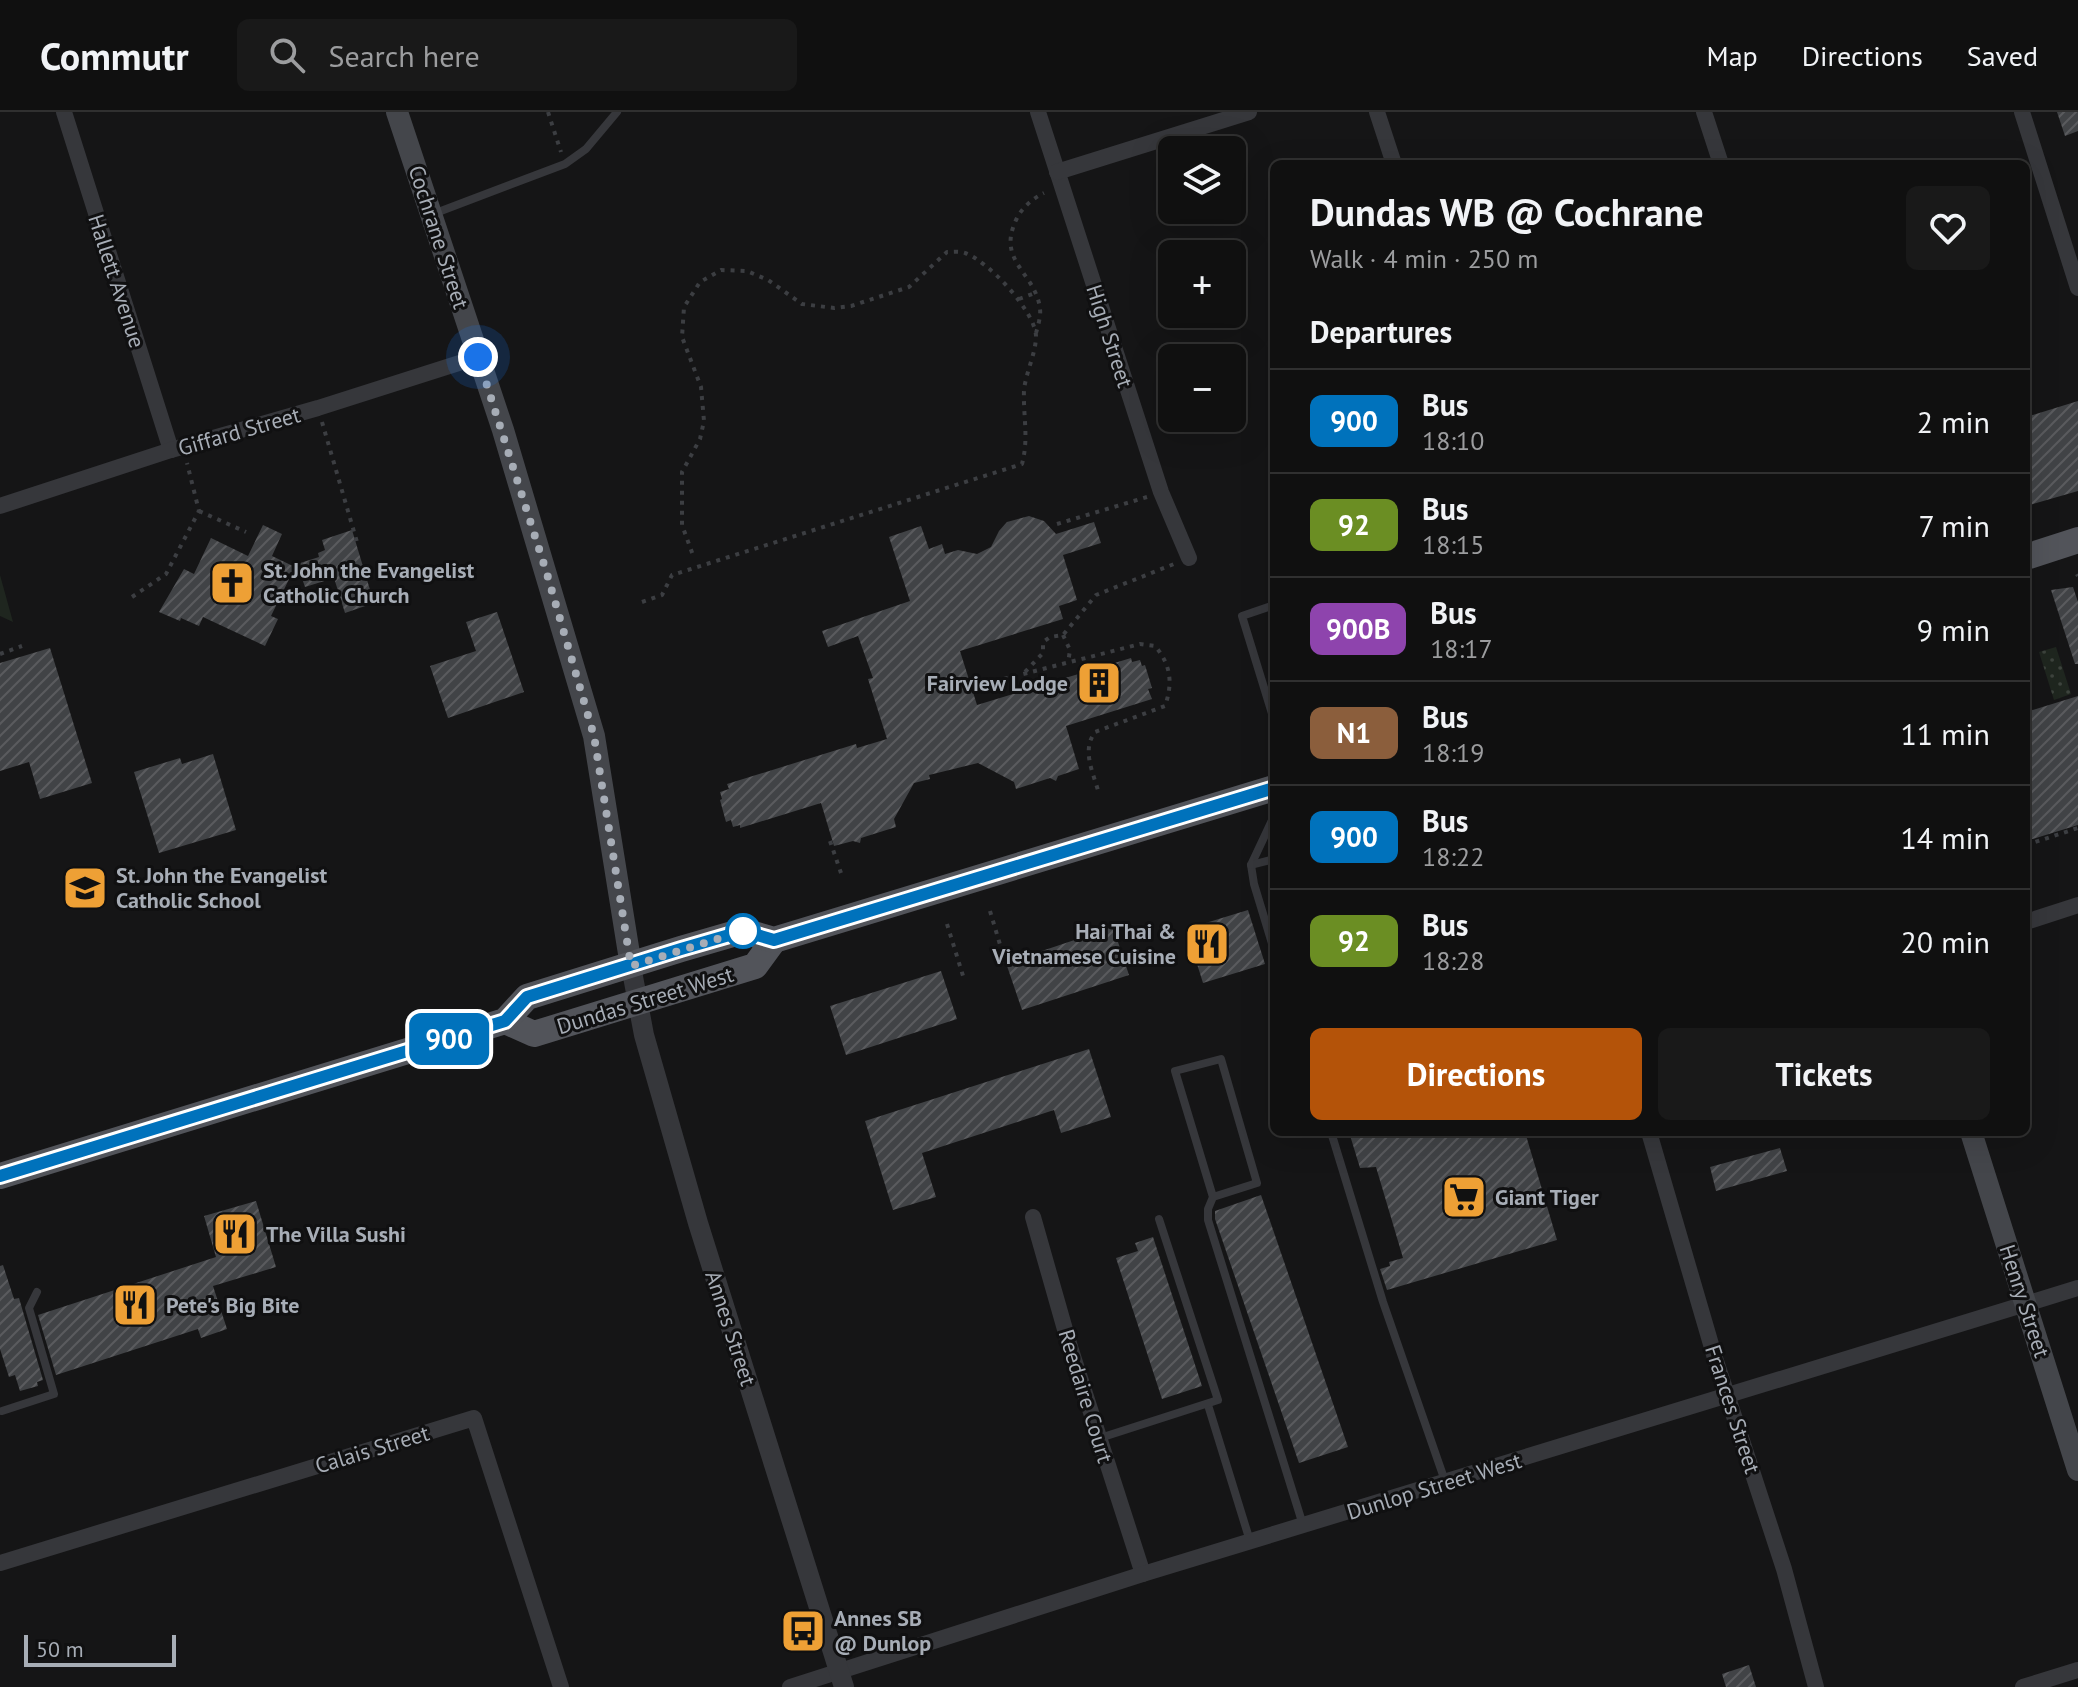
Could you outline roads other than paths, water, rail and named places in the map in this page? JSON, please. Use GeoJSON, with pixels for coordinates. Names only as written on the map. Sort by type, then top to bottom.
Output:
{"type":"FeatureCollection","features":[{"type":"Feature","properties":{"kind":"main road","name":"Cochrane Street"},"geometry":{"type":"LineString","coordinates":[[397,112],[547,574],[594,736],[631,966]]}},
{"type":"Feature","properties":{"kind":"main road"},"geometry":{"type":"LineString","coordinates":[[2030,556],[2078,540]]}},
{"type":"Feature","properties":{"kind":"main road","name":"Dundas Street West"},"geometry":{"type":"LineString","coordinates":[[0,1176],[505,1021],[527,997],[743,931],[774,940],[1270,789]]}},
{"type":"Feature","properties":{"kind":"main road","name":"Dundas Street West"},"geometry":{"type":"LineString","coordinates":[[505,1021],[534,1034],[755,966],[774,940]]}},
{"type":"Feature","properties":{"kind":"main road","name":"Henry Street"},"geometry":{"type":"LineString","coordinates":[[1972,1136],[2078,1470]]}},
{"type":"Feature","properties":{"kind":"street","name":"Hallett Avenue"},"geometry":{"type":"LineString","coordinates":[[64,112],[171,450]]}},
{"type":"Feature","properties":{"kind":"street","name":"High Street"},"geometry":{"type":"LineString","coordinates":[[1038,112],[1161,492],[1189,558]]}},
{"type":"Feature","properties":{"kind":"street"},"geometry":{"type":"LineString","coordinates":[[1057,172],[1249,112]]}},
{"type":"Feature","properties":{"kind":"street"},"geometry":{"type":"LineString","coordinates":[[1377,112],[1393,160]]}},
{"type":"Feature","properties":{"kind":"street"},"geometry":{"type":"LineString","coordinates":[[1704,112],[1720,160]]}},
{"type":"Feature","properties":{"kind":"street"},"geometry":{"type":"LineString","coordinates":[[2022,112],[2078,288]]}},
{"type":"Feature","properties":{"kind":"street","name":"Giffard Street"},"geometry":{"type":"LineString","coordinates":[[0,506],[171,450],[318,408],[478,357]]}},
{"type":"Feature","properties":{"kind":"street"},"geometry":{"type":"LineString","coordinates":[[2030,921],[2078,905]]}},
{"type":"Feature","properties":{"kind":"street","name":"Annes Street"},"geometry":{"type":"LineString","coordinates":[[631,966],[644,1035],[698,1223],[842,1679]]}},
{"type":"Feature","properties":{"kind":"street","name":"Frances Street"},"geometry":{"type":"LineString","coordinates":[[1650,1136],[1728,1396],[1784,1569],[1816,1687]]}},
{"type":"Feature","properties":{"kind":"street","name":"Reedaire Court"},"geometry":{"type":"LineString","coordinates":[[1033,1217],[1143,1574]]}},
{"type":"Feature","properties":{"kind":"street","name":"Dunlop Street West"},"geometry":{"type":"LineString","coordinates":[[790,1687],[842,1679],[1143,1574],[2078,1288]]}},
{"type":"Feature","properties":{"kind":"street","name":"Calais Street"},"geometry":{"type":"LineString","coordinates":[[0,1563],[474,1418],[561,1687]]}},
{"type":"Feature","properties":{"kind":"street"},"geometry":{"type":"LineString","coordinates":[[2023,1687],[2078,1670]]}},
{"type":"Feature","properties":{"kind":"lane"},"geometry":{"type":"LineString","coordinates":[[432,215],[565,164],[586,149],[617,112]]}},
{"type":"Feature","properties":{"kind":"lane"},"geometry":{"type":"LineString","coordinates":[[1270,606],[1242,616],[1270,707]]}},
{"type":"Feature","properties":{"kind":"lane"},"geometry":{"type":"LineString","coordinates":[[1270,825],[1251,865],[1270,937]]}},
{"type":"Feature","properties":{"kind":"lane"},"geometry":{"type":"LineString","coordinates":[[1251,865],[1270,860]]}},
{"type":"Feature","properties":{"kind":"lane"},"geometry":{"type":"LineString","coordinates":[[1213,1197],[1257,1183],[1221,1059],[1175,1071],[1213,1197],[1208,1220],[1303,1525]]}},
{"type":"Feature","properties":{"kind":"lane"},"geometry":{"type":"LineString","coordinates":[[1332,1136],[1383,1302],[1445,1483]]}},
{"type":"Feature","properties":{"kind":"lane"},"geometry":{"type":"LineString","coordinates":[[1099,1439],[1218,1400],[1159,1219]]}},
{"type":"Feature","properties":{"kind":"lane"},"geometry":{"type":"LineString","coordinates":[[2,1411],[54,1394],[29,1308],[37,1292]]}},
{"type":"Feature","properties":{"kind":"lane"},"geometry":{"type":"LineString","coordinates":[[1208,1405],[1250,1542]]}},
{"type":"Feature","properties":{"kind":"place","name":"St. John the Evangelist Catholic Church"},"geometry":{"type":"Point","coordinates":[232,583]}},
{"type":"Feature","properties":{"kind":"place","name":"Fairview Lodge"},"geometry":{"type":"Point","coordinates":[1099,683]}},
{"type":"Feature","properties":{"kind":"place","name":"St. John the Evangelist Catholic School"},"geometry":{"type":"Point","coordinates":[85,888]}},
{"type":"Feature","properties":{"kind":"place","name":"Hai Thai & Vietnamese Cuisine"},"geometry":{"type":"Point","coordinates":[1207,944]}},
{"type":"Feature","properties":{"kind":"place","name":"Giant Tiger"},"geometry":{"type":"Point","coordinates":[1464,1197]}},
{"type":"Feature","properties":{"kind":"place","name":"The Villa Sushi"},"geometry":{"type":"Point","coordinates":[235,1234]}},
{"type":"Feature","properties":{"kind":"place","name":"Pete's Big Bite"},"geometry":{"type":"Point","coordinates":[135,1305]}},
{"type":"Feature","properties":{"kind":"place","name":"Annes SB @ Dunlop"},"geometry":{"type":"Point","coordinates":[803,1631]}}]}
